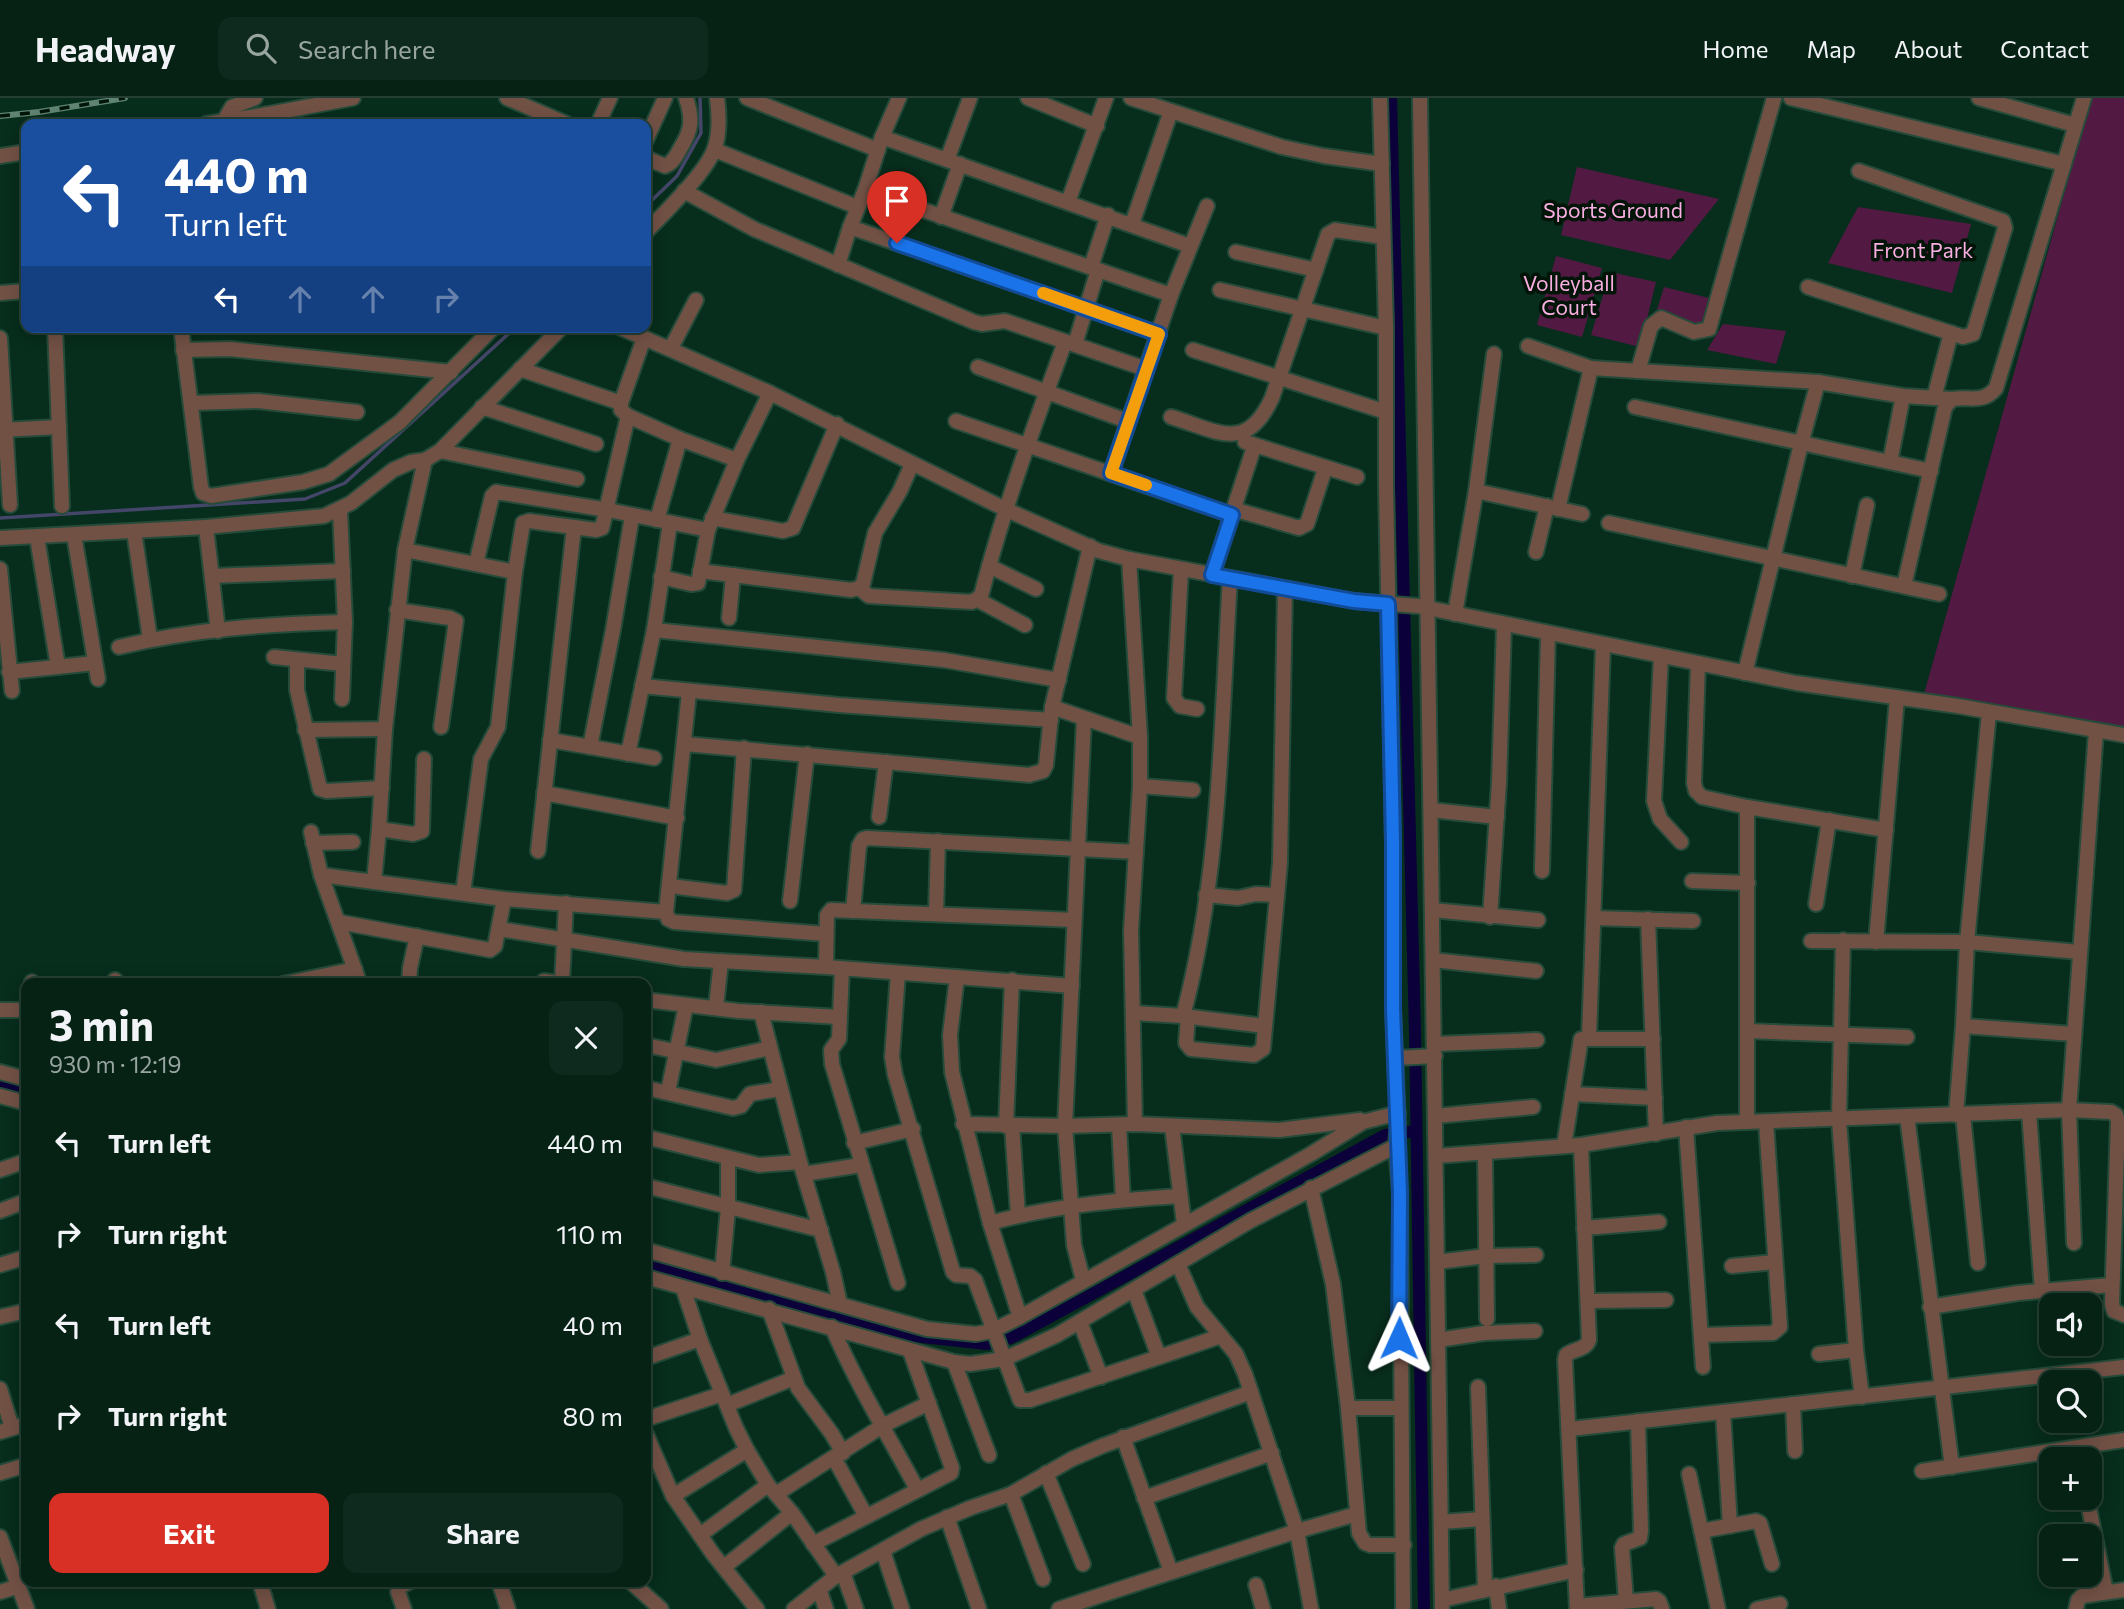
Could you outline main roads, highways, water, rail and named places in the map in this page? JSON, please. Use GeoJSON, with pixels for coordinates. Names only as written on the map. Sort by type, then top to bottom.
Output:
{"type":"FeatureCollection","features":[{"type":"Feature","properties":{"kind":"waterway"},"geometry":{"type":"LineString","coordinates":[[651,201],[677,176],[701,133],[700,98]]}},
{"type":"Feature","properties":{"kind":"waterway"},"geometry":{"type":"LineString","coordinates":[[1391,98],[1415,1032],[1424,1609]]}},
{"type":"Feature","properties":{"kind":"waterway"},"geometry":{"type":"LineString","coordinates":[[0,518],[305,499],[345,483],[509,333]]}},
{"type":"Feature","properties":{"kind":"waterway"},"geometry":{"type":"LineString","coordinates":[[0,1084],[21,1090]]}},
{"type":"Feature","properties":{"kind":"waterway"},"geometry":{"type":"LineString","coordinates":[[651,1264],[913,1336],[987,1344],[1011,1338],[1385,1135],[1416,1131]]}},
{"type":"Feature","properties":{"kind":"railway"},"geometry":{"type":"LineString","coordinates":[[0,116],[125,98]]}},
{"type":"Feature","properties":{"kind":"park label","name":"Sports Ground"},"geometry":{"type":"Point","coordinates":[1613,211]}},
{"type":"Feature","properties":{"kind":"park label","name":"Front Park"},"geometry":{"type":"Point","coordinates":[1923,251]}},
{"type":"Feature","properties":{"kind":"park label","name":"Volleyball Court"},"geometry":{"type":"Point","coordinates":[1569,296]}}]}
